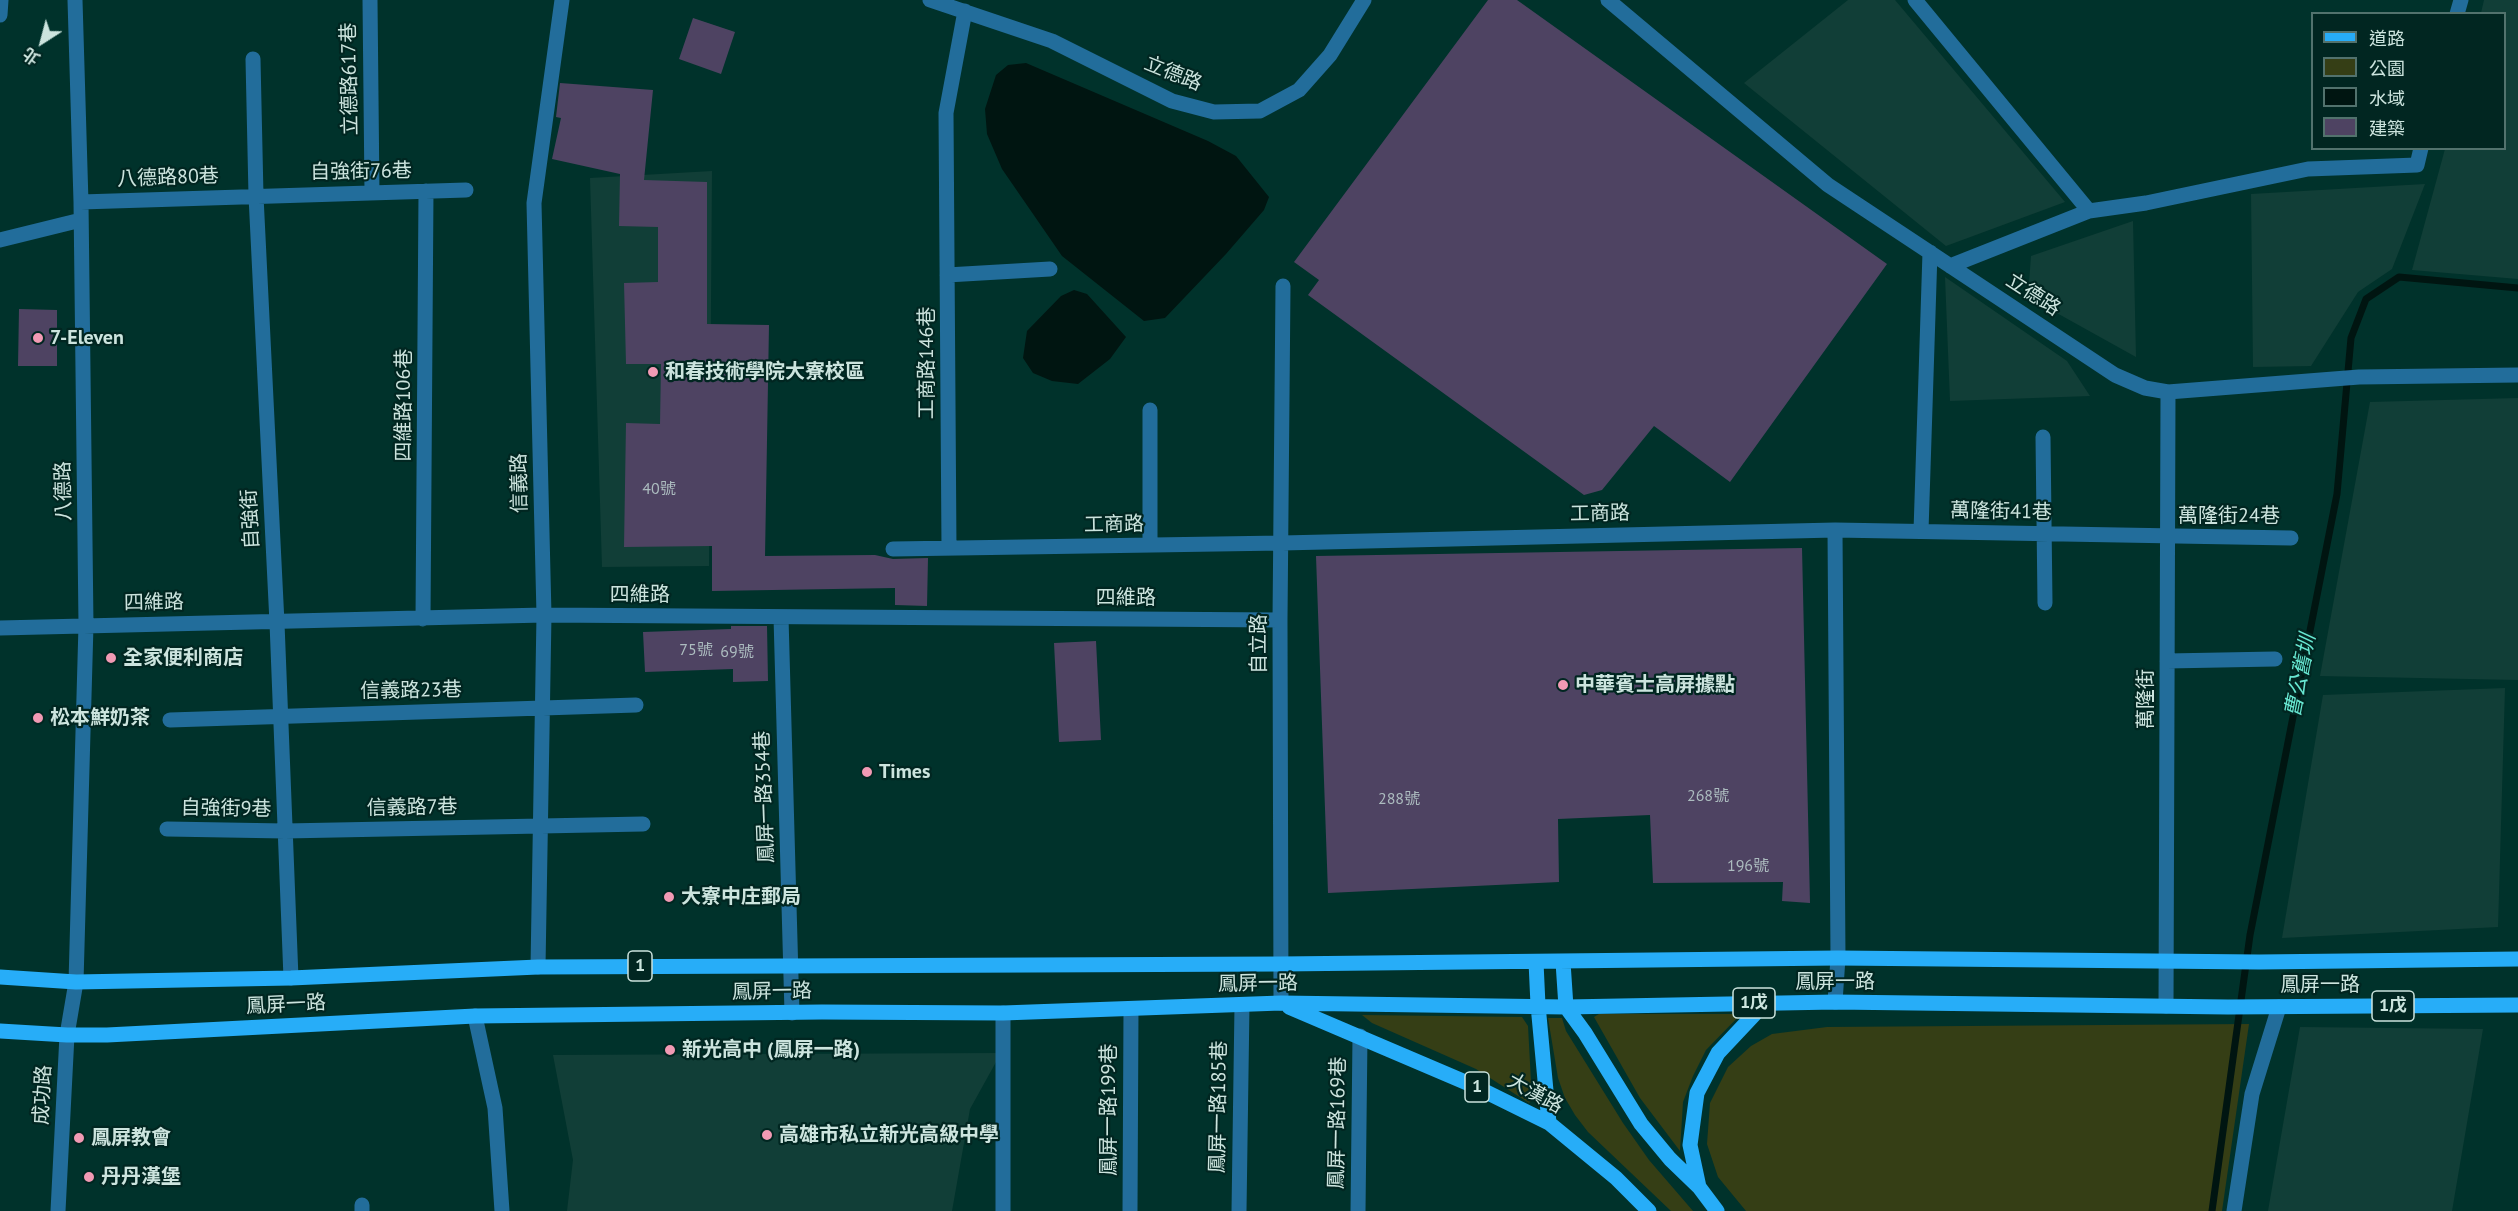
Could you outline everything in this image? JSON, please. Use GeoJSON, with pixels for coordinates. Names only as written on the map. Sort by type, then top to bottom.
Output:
{"type":"FeatureCollection","features":[{"type":"Feature","properties":{"kind":"main road","name":"鳳屏一路"},"geometry":{"type":"LineString","coordinates":[[0,977],[76,982],[291,978],[538,967],[1280,964],[1838,958],[2228,962],[2518,959]]}},
{"type":"Feature","properties":{"kind":"main road"},"geometry":{"type":"LineString","coordinates":[[1536,962],[1549,1123]]}},
{"type":"Feature","properties":{"kind":"main road"},"geometry":{"type":"LineString","coordinates":[[1563,962],[1566,1007],[1585,1033],[1641,1124],[1670,1159],[1699,1187],[1717,1211]]}},
{"type":"Feature","properties":{"kind":"main road","name":"鳳屏一路"},"geometry":{"type":"LineString","coordinates":[[0,1031],[67,1035],[475,1016],[1003,1013],[1281,1003],[1566,1007],[1835,1002],[2228,1007],[2518,1005]]}},
{"type":"Feature","properties":{"kind":"main road","name":"大漢路"},"geometry":{"type":"LineString","coordinates":[[1281,1003],[1472,1085],[1549,1123],[1616,1178],[1649,1211]]}},
{"type":"Feature","properties":{"kind":"main road"},"geometry":{"type":"LineString","coordinates":[[1699,1187],[1690,1145],[1698,1093],[1718,1053],[1765,1003]]}},
{"type":"Feature","properties":{"kind":"street"},"geometry":{"type":"LineString","coordinates":[[0,15],[2,0]]}},
{"type":"Feature","properties":{"kind":"street","name":"八德路"},"geometry":{"type":"LineString","coordinates":[[75,0],[81,202],[86,625],[76,982]]}},
{"type":"Feature","properties":{"kind":"street","name":"立德路617巷"},"geometry":{"type":"LineString","coordinates":[[370,0],[372,193]]}},
{"type":"Feature","properties":{"kind":"street","name":"信義路"},"geometry":{"type":"LineString","coordinates":[[538,967],[544,615],[534,203],[562,0]]}},
{"type":"Feature","properties":{"kind":"street","name":"立德路"},"geometry":{"type":"LineString","coordinates":[[930,0],[1052,41],[1172,101],[1214,112],[1260,111],[1299,90],[1329,54],[1364,0]]}},
{"type":"Feature","properties":{"kind":"street","name":"立德路"},"geometry":{"type":"LineString","coordinates":[[1608,0],[1828,185],[2115,375],[2145,388],[2168,392],[2359,377],[2518,375]]}},
{"type":"Feature","properties":{"kind":"street"},"geometry":{"type":"LineString","coordinates":[[1915,0],[2088,211]]}},
{"type":"Feature","properties":{"kind":"street","name":"工商路146巷"},"geometry":{"type":"LineString","coordinates":[[949,548],[946,113],[965,11]]}},
{"type":"Feature","properties":{"kind":"street","name":"自強街"},"geometry":{"type":"LineString","coordinates":[[253,58],[256,195],[277,623],[291,978]]}},
{"type":"Feature","properties":{"kind":"street"},"geometry":{"type":"LineString","coordinates":[[1950,266],[2088,211],[2146,203],[2308,170],[2417,165],[2421,150]]}},
{"type":"Feature","properties":{"kind":"street","name":"自強街76巷"},"geometry":{"type":"LineString","coordinates":[[256,195],[466,190]]}},
{"type":"Feature","properties":{"kind":"street","name":"四維路106巷"},"geometry":{"type":"LineString","coordinates":[[423,619],[426,191]]}},
{"type":"Feature","properties":{"kind":"street","name":"八德路80巷"},"geometry":{"type":"LineString","coordinates":[[81,202],[256,195]]}},
{"type":"Feature","properties":{"kind":"street"},"geometry":{"type":"LineString","coordinates":[[0,240],[81,220]]}},
{"type":"Feature","properties":{"kind":"street"},"geometry":{"type":"LineString","coordinates":[[1921,531],[1930,252]]}},
{"type":"Feature","properties":{"kind":"street"},"geometry":{"type":"LineString","coordinates":[[947,275],[1050,269]]}},
{"type":"Feature","properties":{"kind":"street","name":"自立路"},"geometry":{"type":"LineString","coordinates":[[1281,1003],[1280,620],[1283,286]]}},
{"type":"Feature","properties":{"kind":"street","name":"萬隆街"},"geometry":{"type":"LineString","coordinates":[[2166,1006],[2168,392]]}},
{"type":"Feature","properties":{"kind":"street"},"geometry":{"type":"LineString","coordinates":[[1150,410],[1150,545]]}},
{"type":"Feature","properties":{"kind":"street"},"geometry":{"type":"LineString","coordinates":[[2043,437],[2045,603]]}},
{"type":"Feature","properties":{"kind":"street"},"geometry":{"type":"LineString","coordinates":[[1834,530],[1838,958],[1835,1002]]}},
{"type":"Feature","properties":{"kind":"street","name":"萬隆街41巷"},"geometry":{"type":"LineString","coordinates":[[1834,530],[2167,537]]}},
{"type":"Feature","properties":{"kind":"street","name":"工商路"},"geometry":{"type":"LineString","coordinates":[[893,549],[1282,543],[1834,530]]}},
{"type":"Feature","properties":{"kind":"street","name":"萬隆街24巷"},"geometry":{"type":"LineString","coordinates":[[2167,537],[2291,538]]}},
{"type":"Feature","properties":{"kind":"street","name":"四維路"},"geometry":{"type":"LineString","coordinates":[[0,628],[544,615],[1280,620]]}},
{"type":"Feature","properties":{"kind":"street","name":"鳳屏一路354巷"},"geometry":{"type":"LineString","coordinates":[[781,617],[792,1013]]}},
{"type":"Feature","properties":{"kind":"street"},"geometry":{"type":"LineString","coordinates":[[2168,661],[2276,659]]}},
{"type":"Feature","properties":{"kind":"street","name":"信義路23巷"},"geometry":{"type":"LineString","coordinates":[[170,720],[636,705]]}},
{"type":"Feature","properties":{"kind":"street","name":"信義路7巷"},"geometry":{"type":"LineString","coordinates":[[285,831],[643,824]]}},
{"type":"Feature","properties":{"kind":"street","name":"自強街9巷"},"geometry":{"type":"LineString","coordinates":[[167,828],[285,831]]}},
{"type":"Feature","properties":{"kind":"street","name":"成功路"},"geometry":{"type":"LineString","coordinates":[[58,1211],[67,1035],[76,982]]}},
{"type":"Feature","properties":{"kind":"street","name":"鳳屏一路185巷"},"geometry":{"type":"LineString","coordinates":[[1239,1211],[1242,1005]]}},
{"type":"Feature","properties":{"kind":"street"},"geometry":{"type":"LineString","coordinates":[[2234,1211],[2252,1094],[2274,1007]]}},
{"type":"Feature","properties":{"kind":"street","name":"鳳屏一路199巷"},"geometry":{"type":"LineString","coordinates":[[1130,1211],[1131,1009]]}},
{"type":"Feature","properties":{"kind":"street"},"geometry":{"type":"LineString","coordinates":[[1003,1013],[1003,1211]]}},
{"type":"Feature","properties":{"kind":"street"},"geometry":{"type":"LineString","coordinates":[[475,1016],[495,1108],[502,1211]]}},
{"type":"Feature","properties":{"kind":"street","name":"鳳屏一路169巷"},"geometry":{"type":"LineString","coordinates":[[1358,1211],[1360,1036]]}},
{"type":"Feature","properties":{"kind":"shaded area"},"geometry":{"type":"Polygon","coordinates":[[[1848,0],[1895,0],[2065,202],[1946,246],[1744,83],[1848,0]]]}},
{"type":"Feature","properties":{"kind":"shaded area"},"geometry":{"type":"Polygon","coordinates":[[[2484,0],[2518,0],[2518,279],[2412,270],[2445,150],[2506,150],[2506,12],[2481,12],[2484,0]]]}},
{"type":"Feature","properties":{"kind":"shaded area","name":"和春技術學院大寮校區"},"geometry":{"type":"Polygon","coordinates":[[[712,171],[709,566],[602,567],[590,178],[712,171]]]}},
{"type":"Feature","properties":{"kind":"shaded area"},"geometry":{"type":"Polygon","coordinates":[[[2425,184],[2392,269],[2358,292],[2311,366],[2253,367],[2251,194],[2425,184]]]}},
{"type":"Feature","properties":{"kind":"shaded area"},"geometry":{"type":"Polygon","coordinates":[[[2133,221],[2136,357],[2028,297],[2031,256],[2133,221]]]}},
{"type":"Feature","properties":{"kind":"shaded area"},"geometry":{"type":"Polygon","coordinates":[[[1945,277],[2067,361],[2090,396],[1950,401],[1945,277]]]}},
{"type":"Feature","properties":{"kind":"shaded area"},"geometry":{"type":"Polygon","coordinates":[[[2518,398],[2518,680],[2320,676],[2370,402],[2518,398]]]}},
{"type":"Feature","properties":{"kind":"shaded area"},"geometry":{"type":"Polygon","coordinates":[[[2505,688],[2498,927],[2282,938],[2323,695],[2505,688]]]}},
{"type":"Feature","properties":{"kind":"shaded area"},"geometry":{"type":"Polygon","coordinates":[[[2300,1027],[2483,1029],[2452,1211],[2268,1211],[2300,1027]]]}},
{"type":"Feature","properties":{"kind":"shaded area","name":"高雄市私立新光高級中學"},"geometry":{"type":"Polygon","coordinates":[[[1001,1053],[970,1109],[952,1211],[567,1211],[573,1160],[553,1055],[1001,1053]]]}},
{"type":"Feature","properties":{"kind":"green space"},"geometry":{"type":"Polygon","coordinates":[[[1599,1014],[1741,1014],[1706,1050],[1693,1076],[1683,1102],[1680,1151],[1640,1098],[1594,1017],[1599,1014]]]}},
{"type":"Feature","properties":{"kind":"green space"},"geometry":{"type":"Polygon","coordinates":[[[1362,1015],[1522,1017],[1528,1026],[1532,1100],[1529,1103],[1476,1069],[1372,1023],[1362,1015]]]}},
{"type":"Feature","properties":{"kind":"green space"},"geometry":{"type":"Polygon","coordinates":[[[1548,1018],[1562,1018],[1566,1031],[1623,1123],[1649,1160],[1693,1211],[1671,1211],[1588,1132],[1575,1115],[1565,1098],[1558,1078],[1548,1018]]]}},
{"type":"Feature","properties":{"kind":"green space"},"geometry":{"type":"Polygon","coordinates":[[[2249,1024],[2222,1211],[1746,1211],[1718,1177],[1707,1144],[1710,1103],[1728,1067],[1751,1046],[1772,1034],[1827,1027],[2249,1024]]]}},
{"type":"Feature","properties":{"kind":"water"},"geometry":{"type":"Polygon","coordinates":[[[1026,63],[1208,141],[1236,156],[1269,197],[1264,210],[1165,318],[1144,321],[1062,256],[1002,169],[987,134],[985,109],[996,75],[1008,65],[1026,63]]]}},
{"type":"Feature","properties":{"kind":"water"},"geometry":{"type":"Polygon","coordinates":[[[1074,290],[1087,294],[1126,337],[1110,359],[1078,384],[1052,381],[1033,373],[1023,358],[1027,331],[1061,296],[1074,290]]]}},
{"type":"Feature","properties":{"kind":"building"},"geometry":{"type":"Polygon","coordinates":[[[1488,0],[1517,0],[1887,264],[1730,482],[1654,426],[1602,490],[1584,495],[1308,295],[1319,280],[1294,262],[1488,0]]]}},
{"type":"Feature","properties":{"kind":"building"},"geometry":{"type":"Polygon","coordinates":[[[693,18],[735,32],[721,74],[679,59],[693,18]]]}},
{"type":"Feature","properties":{"kind":"building"},"geometry":{"type":"Polygon","coordinates":[[[560,83],[653,90],[644,180],[707,182],[707,324],[769,325],[765,556],[875,555],[893,559],[928,558],[927,606],[895,605],[895,588],[712,591],[712,546],[624,547],[626,423],[660,424],[661,364],[626,364],[624,283],[658,282],[658,227],[619,226],[620,174],[552,159],[561,118],[556,117],[560,83]]]}},
{"type":"Feature","properties":{"kind":"building","name":"7-Eleven"},"geometry":{"type":"Polygon","coordinates":[[[19,309],[57,310],[57,366],[18,366],[19,309]]]}},
{"type":"Feature","properties":{"kind":"building","name":"中華賓士高屏據點"},"geometry":{"type":"Polygon","coordinates":[[[1802,548],[1810,903],[1782,901],[1783,882],[1653,883],[1650,815],[1558,819],[1559,882],[1328,893],[1316,556],[1802,548]]]}},
{"type":"Feature","properties":{"kind":"building"},"geometry":{"type":"Polygon","coordinates":[[[731,626],[767,626],[768,681],[733,682],[733,669],[645,672],[643,632],[731,629],[731,626]]]}},
{"type":"Feature","properties":{"kind":"building"},"geometry":{"type":"Polygon","coordinates":[[[1096,641],[1101,740],[1059,742],[1054,643],[1096,641]]]}},
{"type":"Feature","properties":{"kind":"waterway","name":"曹公舊圳"},"geometry":{"type":"LineString","coordinates":[[2212,1211],[2250,935],[2337,494],[2351,338],[2366,299],[2399,277],[2518,288]]}},
{"type":"Feature","properties":{"kind":"place","name":"7-Eleven"},"geometry":{"type":"Point","coordinates":[38,338]}},
{"type":"Feature","properties":{"kind":"place","name":"和春技術學院大寮校區"},"geometry":{"type":"Point","coordinates":[653,372]}},
{"type":"Feature","properties":{"kind":"place","name":"全家便利商店"},"geometry":{"type":"Point","coordinates":[111,658]}},
{"type":"Feature","properties":{"kind":"place","name":"中華賓士高屏據點"},"geometry":{"type":"Point","coordinates":[1563,685]}},
{"type":"Feature","properties":{"kind":"place","name":"松本鮮奶茶"},"geometry":{"type":"Point","coordinates":[38,718]}},
{"type":"Feature","properties":{"kind":"place","name":"Times"},"geometry":{"type":"Point","coordinates":[867,772]}},
{"type":"Feature","properties":{"kind":"place","name":"大寮中庄郵局"},"geometry":{"type":"Point","coordinates":[669,897]}},
{"type":"Feature","properties":{"kind":"place","name":"新光高中 (鳳屏一路)"},"geometry":{"type":"Point","coordinates":[670,1050]}},
{"type":"Feature","properties":{"kind":"place","name":"高雄市私立新光高級中學"},"geometry":{"type":"Point","coordinates":[767,1135]}},
{"type":"Feature","properties":{"kind":"place","name":"鳳屏教會"},"geometry":{"type":"Point","coordinates":[79,1138]}},
{"type":"Feature","properties":{"kind":"place","name":"丹丹漢堡"},"geometry":{"type":"Point","coordinates":[89,1177]}}]}
